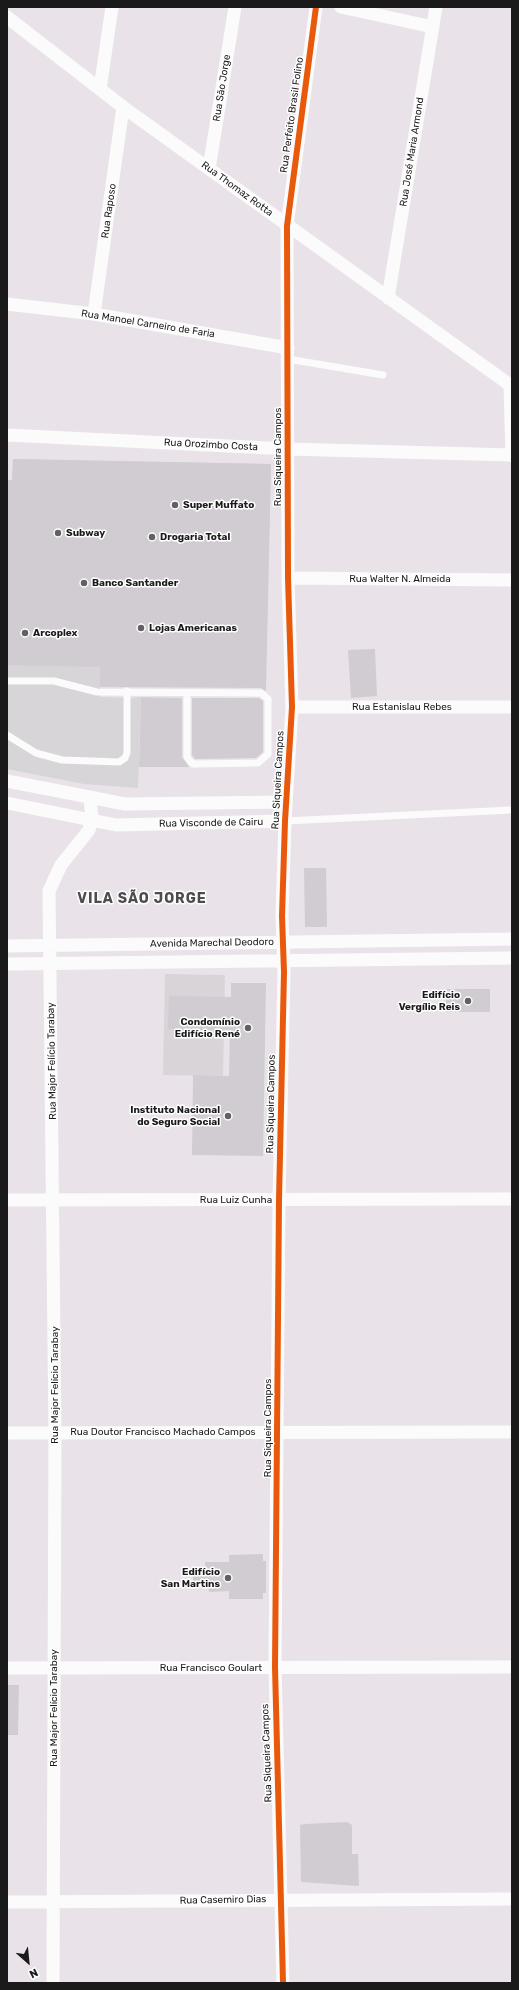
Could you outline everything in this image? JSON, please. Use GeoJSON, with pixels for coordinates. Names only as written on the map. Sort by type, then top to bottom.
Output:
{"type":"FeatureCollection","features":[{"type":"Feature","properties":{"kind":"street"},"geometry":{"type":"LineString","coordinates":[[100,89],[112,7]]}},
{"type":"Feature","properties":{"kind":"street","name":"Rua São Jorge"},"geometry":{"type":"LineString","coordinates":[[209,169],[235,7]]}},
{"type":"Feature","properties":{"kind":"street","name":"Rua Perfeito Brasil Folino"},"geometry":{"type":"LineString","coordinates":[[288,226],[316,7]]}},
{"type":"Feature","properties":{"kind":"street"},"geometry":{"type":"LineString","coordinates":[[341,7],[433,27]]}},
{"type":"Feature","properties":{"kind":"street","name":"Rua José Maria Armond"},"geometry":{"type":"LineString","coordinates":[[388,298],[436,7]]}},
{"type":"Feature","properties":{"kind":"street","name":"Rua Thomaz Rotta"},"geometry":{"type":"LineString","coordinates":[[7,17],[123,107],[510,385],[512,456]]}},
{"type":"Feature","properties":{"kind":"street","name":"Rua Raposo"},"geometry":{"type":"LineString","coordinates":[[94,314],[123,107]]}},
{"type":"Feature","properties":{"kind":"street","name":"Rua Siqueira Campos"},"geometry":{"type":"LineString","coordinates":[[283,1983],[275,1668],[278,1432],[278,1200],[284,961],[285,821],[292,707],[288,578],[288,226]]}},
{"type":"Feature","properties":{"kind":"street","name":"Rua Manoel Carneiro de Faria"},"geometry":{"type":"LineString","coordinates":[[7,304],[94,314],[288,353]]}},
{"type":"Feature","properties":{"kind":"street","name":"Rua Orozimbo Costa"},"geometry":{"type":"LineString","coordinates":[[7,435],[288,449],[512,456]]}},
{"type":"Feature","properties":{"kind":"street","name":"Rua Walter N. Almeida"},"geometry":{"type":"LineString","coordinates":[[288,578],[512,580]]}},
{"type":"Feature","properties":{"kind":"street","name":"Rua Estanislau Rebes"},"geometry":{"type":"LineString","coordinates":[[292,707],[512,707]]}},
{"type":"Feature","properties":{"kind":"street","name":"Rua Visconde de Cairu"},"geometry":{"type":"LineString","coordinates":[[7,781],[90,799],[125,804],[286,802]]}},
{"type":"Feature","properties":{"kind":"street"},"geometry":{"type":"LineString","coordinates":[[90,799],[92,819]]}},
{"type":"Feature","properties":{"kind":"street","name":"Rua Visconde de Cairu"},"geometry":{"type":"LineString","coordinates":[[7,803],[116,825],[285,821]]}},
{"type":"Feature","properties":{"kind":"street","name":"Rua Major Felício Tarabay"},"geometry":{"type":"LineString","coordinates":[[53,1983],[55,1432],[54,1200],[49,891],[61,865],[89,830],[92,819]]}},
{"type":"Feature","properties":{"kind":"street","name":"Avenida Marechal Deodoro"},"geometry":{"type":"LineString","coordinates":[[7,946],[512,939]]}},
{"type":"Feature","properties":{"kind":"street","name":"Avenida Marechal Deodoro"},"geometry":{"type":"LineString","coordinates":[[7,964],[512,958]]}},
{"type":"Feature","properties":{"kind":"street","name":"Rua Luiz Cunha"},"geometry":{"type":"LineString","coordinates":[[7,1200],[512,1199]]}},
{"type":"Feature","properties":{"kind":"street","name":"Rua Doutor Francisco Machado Campos"},"geometry":{"type":"LineString","coordinates":[[7,1433],[512,1432]]}},
{"type":"Feature","properties":{"kind":"street","name":"Rua Francisco Goulart"},"geometry":{"type":"LineString","coordinates":[[7,1668],[512,1667]]}},
{"type":"Feature","properties":{"kind":"street","name":"Rua Casemiro Dias"},"geometry":{"type":"LineString","coordinates":[[7,1902],[281,1899],[512,1899]]}},
{"type":"Feature","properties":{"kind":"lane"},"geometry":{"type":"LineString","coordinates":[[288,353],[383,375]]}},
{"type":"Feature","properties":{"kind":"lane"},"geometry":{"type":"LineString","coordinates":[[7,681],[42,680],[97,692],[127,691],[187,694],[265,694],[268,699],[268,754],[258,763],[193,764],[187,757],[187,694]]}},
{"type":"Feature","properties":{"kind":"lane"},"geometry":{"type":"LineString","coordinates":[[7,735],[36,753],[62,760],[119,762],[125,758],[127,753],[127,691]]}},
{"type":"Feature","properties":{"kind":"lane","name":"Rua Visconde de Cairu"},"geometry":{"type":"LineString","coordinates":[[285,821],[512,810]]}},
{"type":"Feature","properties":{"kind":"shaded area"},"geometry":{"type":"Polygon","coordinates":[[[13,459],[271,464],[266,670],[100,667],[100,697],[141,698],[138,788],[84,784],[7,769],[7,480],[12,480],[13,459]]]}},
{"type":"Feature","properties":{"kind":"shaded area"},"geometry":{"type":"Polygon","coordinates":[[[165,974],[225,975],[223,1076],[163,1075],[165,974]]]}},
{"type":"Feature","properties":{"kind":"building"},"geometry":{"type":"Polygon","coordinates":[[[13,459],[271,464],[266,691],[261,688],[100,687],[100,667],[7,665],[7,480],[12,480],[13,459]]]}},
{"type":"Feature","properties":{"kind":"building"},"geometry":{"type":"Polygon","coordinates":[[[375,649],[377,696],[351,698],[348,650],[375,649]]]}},
{"type":"Feature","properties":{"kind":"building"},"geometry":{"type":"Polygon","coordinates":[[[132,697],[182,698],[182,757],[189,767],[139,767],[141,698],[132,697]]]}},
{"type":"Feature","properties":{"kind":"building"},"geometry":{"type":"Polygon","coordinates":[[[192,698],[259,698],[263,701],[263,752],[256,758],[195,759],[192,755],[192,698]]]}},
{"type":"Feature","properties":{"kind":"building"},"geometry":{"type":"Polygon","coordinates":[[[304,868],[326,868],[327,927],[305,927],[304,868]]]}},
{"type":"Feature","properties":{"kind":"building"},"geometry":{"type":"Polygon","coordinates":[[[231,983],[266,983],[263,1156],[192,1155],[193,1075],[229,1076],[230,1030],[168,1029],[169,996],[231,997],[231,983]]]}},
{"type":"Feature","properties":{"kind":"building","name":"Edifício Vergílio Reis"},"geometry":{"type":"Polygon","coordinates":[[[446,989],[490,989],[490,1012],[446,1012],[446,989]]]}},
{"type":"Feature","properties":{"kind":"building","name":"Edifício San Martins"},"geometry":{"type":"Polygon","coordinates":[[[263,1554],[263,1561],[266,1561],[266,1593],[263,1593],[263,1599],[229,1599],[229,1591],[209,1592],[208,1585],[193,1585],[193,1570],[205,1570],[205,1562],[229,1562],[229,1555],[263,1554]]]}},
{"type":"Feature","properties":{"kind":"building"},"geometry":{"type":"Polygon","coordinates":[[[7,1685],[19,1685],[18,1735],[7,1735],[7,1685]]]}},
{"type":"Feature","properties":{"kind":"building"},"geometry":{"type":"Polygon","coordinates":[[[347,1822],[352,1825],[352,1854],[358,1854],[359,1886],[301,1882],[300,1825],[347,1822]]]}},
{"type":"Feature","properties":{"kind":"cycle path"},"geometry":{"type":"LineString","coordinates":[[283,1983],[275,1667],[279,1200],[284,972],[282,916],[285,821],[292,707],[288,578],[287,226],[316,7]]}},
{"type":"Feature","properties":{"kind":"place","name":"Super Muffato"},"geometry":{"type":"Point","coordinates":[175,505]}},
{"type":"Feature","properties":{"kind":"place","name":"Subway"},"geometry":{"type":"Point","coordinates":[58,533]}},
{"type":"Feature","properties":{"kind":"place","name":"Drogaria Total"},"geometry":{"type":"Point","coordinates":[152,537]}},
{"type":"Feature","properties":{"kind":"place","name":"Banco Santander"},"geometry":{"type":"Point","coordinates":[84,583]}},
{"type":"Feature","properties":{"kind":"place","name":"Lojas Americanas"},"geometry":{"type":"Point","coordinates":[141,628]}},
{"type":"Feature","properties":{"kind":"place","name":"Arcoplex"},"geometry":{"type":"Point","coordinates":[25,633]}},
{"type":"Feature","properties":{"kind":"place","name":"Edifício Vergílio Reis"},"geometry":{"type":"Point","coordinates":[468,1001]}},
{"type":"Feature","properties":{"kind":"place","name":"Condomínio Edifício René"},"geometry":{"type":"Point","coordinates":[248,1028]}},
{"type":"Feature","properties":{"kind":"place","name":"Instituto Nacional do Seguro Social"},"geometry":{"type":"Point","coordinates":[228,1116]}},
{"type":"Feature","properties":{"kind":"place","name":"Edifício San Martins"},"geometry":{"type":"Point","coordinates":[228,1578]}},
{"type":"Feature","properties":{"kind":"district","name":"VILA SÃO JORGE"},"geometry":{"type":"Point","coordinates":[142,899]}}]}
